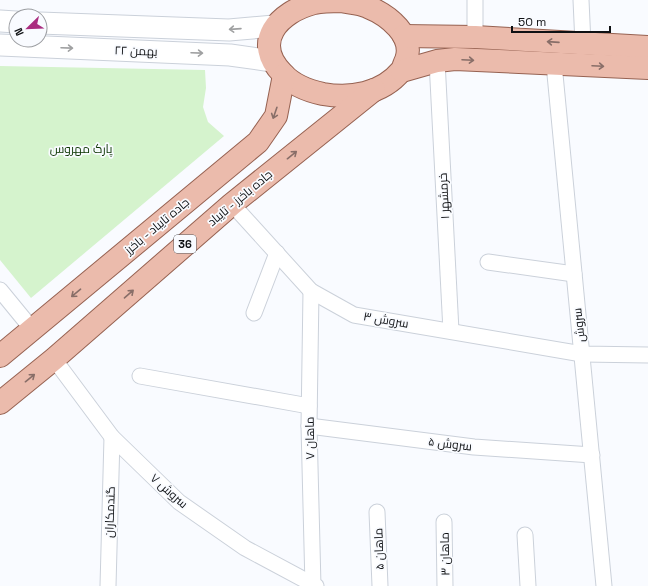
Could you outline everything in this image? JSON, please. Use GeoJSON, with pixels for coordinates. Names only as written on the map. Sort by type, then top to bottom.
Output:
{"type":"FeatureCollection","features":[{"type":"Feature","properties":{"kind":"main road"},"geometry":{"type":"LineString","coordinates":[[342,1],[367,6],[380,12],[393,22],[404,36],[408,53],[402,70],[389,83],[361,95],[335,96],[310,91],[297,85],[278,68],[268,44],[274,26],[288,14],[316,2],[342,1]]}},
{"type":"Feature","properties":{"kind":"main road","name":"۲۲ بهمن"},"geometry":{"type":"LineString","coordinates":[[48,23],[228,30],[274,26]]}},
{"type":"Feature","properties":{"kind":"main road"},"geometry":{"type":"LineString","coordinates":[[404,36],[475,37],[648,47]]}},
{"type":"Feature","properties":{"kind":"main road","name":"۲۲ بهمن"},"geometry":{"type":"LineString","coordinates":[[0,45],[230,55],[278,68]]}},
{"type":"Feature","properties":{"kind":"main road"},"geometry":{"type":"LineString","coordinates":[[402,70],[437,61],[455,59],[648,68]]}},
{"type":"Feature","properties":{"kind":"main road","name":"جاده تایباد - باخرز"},"geometry":{"type":"LineString","coordinates":[[0,356],[258,142],[276,116],[278,68]]}},
{"type":"Feature","properties":{"kind":"main road","name":"جاده باخرز - تایباد"},"geometry":{"type":"LineString","coordinates":[[0,403],[54,359],[232,204],[374,90]]}},
{"type":"Feature","properties":{"kind":"street"},"geometry":{"type":"LineString","coordinates":[[475,0],[475,37]]}},
{"type":"Feature","properties":{"kind":"street"},"geometry":{"type":"LineString","coordinates":[[581,0],[583,44]]}},
{"type":"Feature","properties":{"kind":"street","name":"خرمشهر ۱"},"geometry":{"type":"LineString","coordinates":[[437,61],[451,331]]}},
{"type":"Feature","properties":{"kind":"street","name":"سروش"},"geometry":{"type":"LineString","coordinates":[[554,64],[604,586]]}},
{"type":"Feature","properties":{"kind":"street","name":"سروش ۳"},"geometry":{"type":"LineString","coordinates":[[232,204],[312,291],[354,315],[582,354],[648,355]]}},
{"type":"Feature","properties":{"kind":"street"},"geometry":{"type":"LineString","coordinates":[[254,313],[277,253]]}},
{"type":"Feature","properties":{"kind":"street"},"geometry":{"type":"LineString","coordinates":[[488,262],[574,274]]}},
{"type":"Feature","properties":{"kind":"street"},"geometry":{"type":"LineString","coordinates":[[0,290],[32,330]]}},
{"type":"Feature","properties":{"kind":"street","name":"ماهان ۷"},"geometry":{"type":"LineString","coordinates":[[312,291],[309,426],[314,586]]}},
{"type":"Feature","properties":{"kind":"street","name":"سروش ۷"},"geometry":{"type":"LineString","coordinates":[[54,359],[112,437],[179,502],[245,548],[314,586]]}},
{"type":"Feature","properties":{"kind":"street"},"geometry":{"type":"LineString","coordinates":[[140,376],[309,406]]}},
{"type":"Feature","properties":{"kind":"street","name":"سروش ۵"},"geometry":{"type":"LineString","coordinates":[[309,426],[474,447],[592,455]]}},
{"type":"Feature","properties":{"kind":"street","name":"گندمکاران"},"geometry":{"type":"LineString","coordinates":[[108,586],[112,437]]}},
{"type":"Feature","properties":{"kind":"street","name":"ماهان ۵"},"geometry":{"type":"LineString","coordinates":[[377,512],[380,586]]}},
{"type":"Feature","properties":{"kind":"street","name":"ماهان ۳"},"geometry":{"type":"LineString","coordinates":[[444,522],[445,586]]}},
{"type":"Feature","properties":{"kind":"street"},"geometry":{"type":"LineString","coordinates":[[525,535],[528,586]]}},
{"type":"Feature","properties":{"kind":"street"},"geometry":{"type":"LineString","coordinates":[[309,586],[314,586]]}},
{"type":"Feature","properties":{"kind":"green space","name":"پارک مهروس"},"geometry":{"type":"Polygon","coordinates":[[[0,66],[205,70],[206,88],[203,107],[208,122],[224,136],[31,298],[0,260],[0,66]]]}}]}
